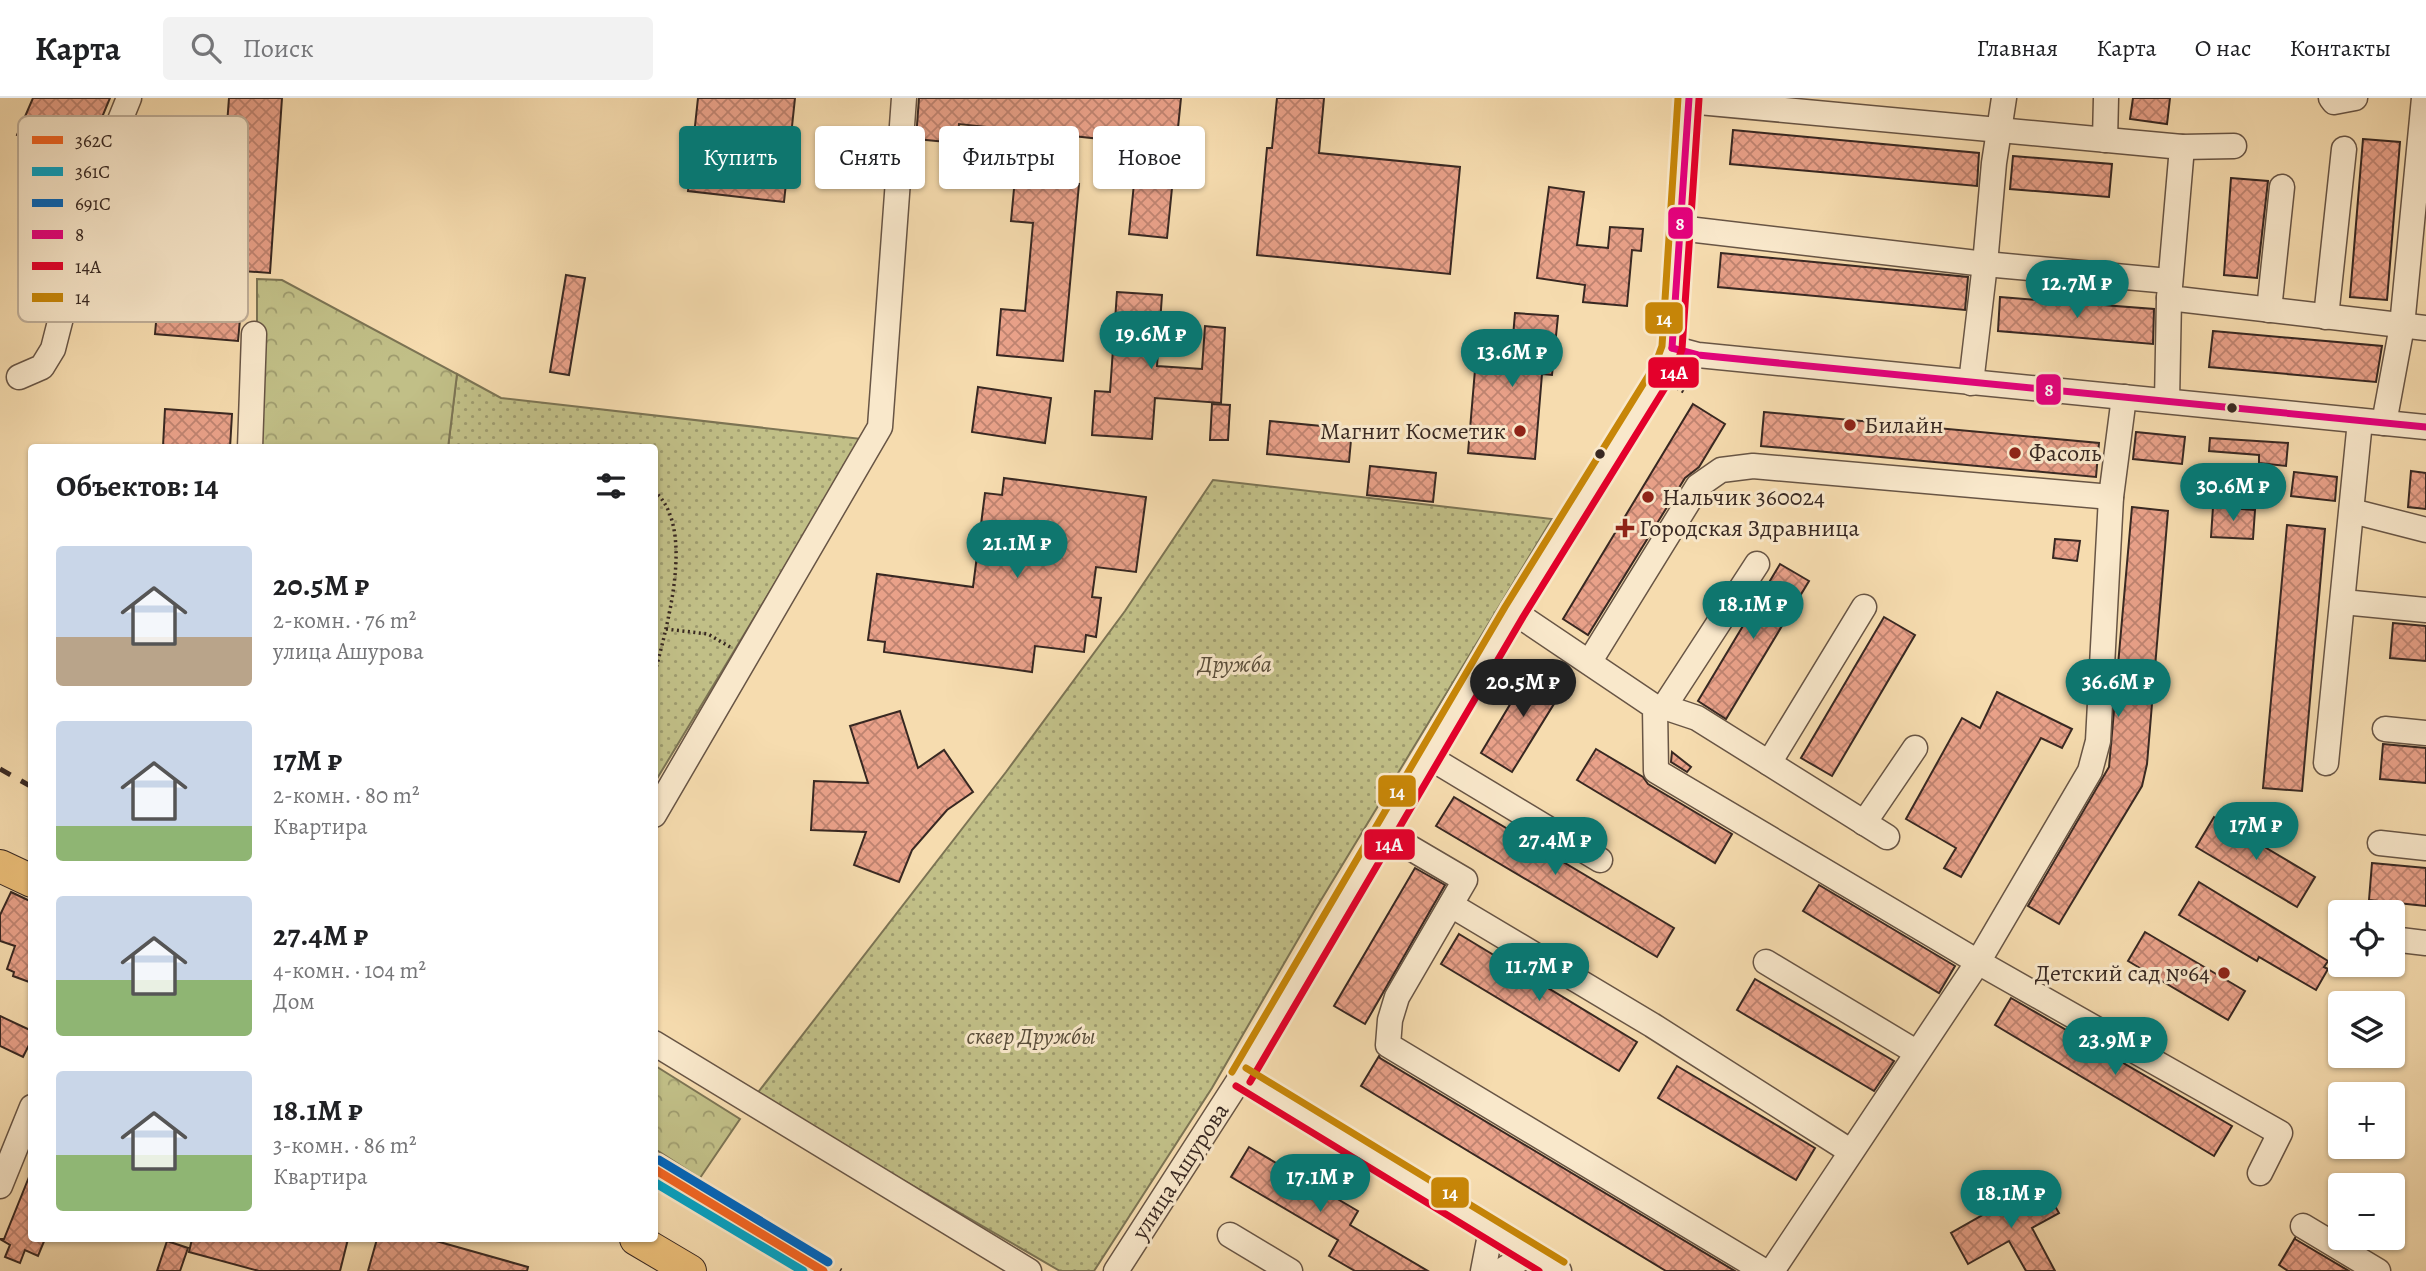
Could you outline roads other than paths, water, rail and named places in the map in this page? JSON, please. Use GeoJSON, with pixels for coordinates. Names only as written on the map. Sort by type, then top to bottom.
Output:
{"type":"FeatureCollection","features":[{"type":"Feature","properties":{"kind":"main road"},"geometry":{"type":"LineString","coordinates":[[0,866],[28,879]]}},
{"type":"Feature","properties":{"kind":"main road"},"geometry":{"type":"LineString","coordinates":[[641,1242],[690,1271]]}},
{"type":"Feature","properties":{"kind":"street"},"geometry":{"type":"LineString","coordinates":[[122,116],[129,98]]}},
{"type":"Feature","properties":{"kind":"street"},"geometry":{"type":"LineString","coordinates":[[658,809],[880,427],[904,98]]}},
{"type":"Feature","properties":{"kind":"street"},"geometry":{"type":"LineString","coordinates":[[1971,383],[1994,163],[2004,98]]}},
{"type":"Feature","properties":{"kind":"street"},"geometry":{"type":"LineString","coordinates":[[2105,140],[2106,98]]}},
{"type":"Feature","properties":{"kind":"street"},"geometry":{"type":"LineString","coordinates":[[2331,98],[2334,103],[2355,98]]}},
{"type":"Feature","properties":{"kind":"street"},"geometry":{"type":"LineString","coordinates":[[2326,763],[2352,511],[2372,422],[2414,327],[2424,98]]}},
{"type":"Feature","properties":{"kind":"street"},"geometry":{"type":"LineString","coordinates":[[1689,100],[1898,110],[2000,130],[2182,147],[2234,146]]}},
{"type":"Feature","properties":{"kind":"street","name":"улица Ашурова"},"geometry":{"type":"LineString","coordinates":[[1116,1271],[1241,1077],[1514,612],[1664,370],[1672,348],[1689,100]]}},
{"type":"Feature","properties":{"kind":"street"},"geometry":{"type":"LineString","coordinates":[[2167,401],[2169,289],[2182,147]]}},
{"type":"Feature","properties":{"kind":"street"},"geometry":{"type":"LineString","coordinates":[[2326,317],[2344,149]]}},
{"type":"Feature","properties":{"kind":"street"},"geometry":{"type":"LineString","coordinates":[[2269,310],[2282,187]]}},
{"type":"Feature","properties":{"kind":"street"},"geometry":{"type":"LineString","coordinates":[[1679,228],[1985,264],[2169,289],[2269,310],[2414,327]]}},
{"type":"Feature","properties":{"kind":"street"},"geometry":{"type":"LineString","coordinates":[[19,377],[42,367],[53,349],[60,322]]}},
{"type":"Feature","properties":{"kind":"street"},"geometry":{"type":"LineString","coordinates":[[250,444],[254,334]]}},
{"type":"Feature","properties":{"kind":"street"},"geometry":{"type":"LineString","coordinates":[[1672,348],[1698,355],[2426,427]]}},
{"type":"Feature","properties":{"kind":"street"},"geometry":{"type":"LineString","coordinates":[[1772,1271],[1978,962],[2090,771],[2098,741],[2111,497],[2124,397]]}},
{"type":"Feature","properties":{"kind":"street"},"geometry":{"type":"LineString","coordinates":[[1590,661],[1698,486],[1721,470],[1753,466],[2111,497]]}},
{"type":"Feature","properties":{"kind":"street"},"geometry":{"type":"LineString","coordinates":[[2352,511],[2426,530]]}},
{"type":"Feature","properties":{"kind":"street"},"geometry":{"type":"LineString","coordinates":[[1757,564],[1659,707],[1656,771],[1978,962],[2280,1133],[2260,1173]]}},
{"type":"Feature","properties":{"kind":"street"},"geometry":{"type":"LineString","coordinates":[[2343,602],[2426,610]]}},
{"type":"Feature","properties":{"kind":"street"},"geometry":{"type":"LineString","coordinates":[[1769,763],[1864,607]]}},
{"type":"Feature","properties":{"kind":"street"},"geometry":{"type":"LineString","coordinates":[[1514,612],[1659,707],[1697,718],[1887,837]]}},
{"type":"Feature","properties":{"kind":"street"},"geometry":{"type":"LineString","coordinates":[[2385,729],[2426,733]]}},
{"type":"Feature","properties":{"kind":"street"},"geometry":{"type":"LineString","coordinates":[[1864,823],[1915,748]]}},
{"type":"Feature","properties":{"kind":"street"},"geometry":{"type":"LineString","coordinates":[[1429,757],[1600,860]]}},
{"type":"Feature","properties":{"kind":"street"},"geometry":{"type":"LineString","coordinates":[[1385,833],[1465,880],[1397,997],[1390,1020],[1388,1045],[1764,1271]]}},
{"type":"Feature","properties":{"kind":"street"},"geometry":{"type":"LineString","coordinates":[[2380,843],[2426,848]]}},
{"type":"Feature","properties":{"kind":"street"},"geometry":{"type":"LineString","coordinates":[[1451,905],[1653,1025],[1850,1152]]}},
{"type":"Feature","properties":{"kind":"street"},"geometry":{"type":"LineString","coordinates":[[2405,941],[2426,943]]}},
{"type":"Feature","properties":{"kind":"street"},"geometry":{"type":"LineString","coordinates":[[1766,962],[1916,1052]]}},
{"type":"Feature","properties":{"kind":"street"},"geometry":{"type":"LineString","coordinates":[[658,1045],[1029,1271]]}},
{"type":"Feature","properties":{"kind":"street"},"geometry":{"type":"LineString","coordinates":[[1241,1077],[1559,1271]]}},
{"type":"Feature","properties":{"kind":"street"},"geometry":{"type":"LineString","coordinates":[[0,1186],[4,1160],[28,1115]]}},
{"type":"Feature","properties":{"kind":"street"},"geometry":{"type":"LineString","coordinates":[[2303,1226],[2378,1271]]}},
{"type":"Feature","properties":{"kind":"street"},"geometry":{"type":"LineString","coordinates":[[1483,1271],[1491,1230]]}},
{"type":"Feature","properties":{"kind":"street"},"geometry":{"type":"LineString","coordinates":[[1230,1235],[1290,1271]]}},
{"type":"Feature","properties":{"kind":"street"},"geometry":{"type":"LineString","coordinates":[[1501,1271],[1530,1253]]}},
{"type":"Feature","properties":{"kind":"railway"},"geometry":{"type":"LineString","coordinates":[[0,769],[28,785]]}},
{"type":"Feature","properties":{"kind":"railway"},"geometry":{"type":"LineString","coordinates":[[658,1162],[841,1271]]}},
{"type":"Feature","properties":{"kind":"place","name":"Билайн"},"geometry":{"type":"Point","coordinates":[1850,425]}},
{"type":"Feature","properties":{"kind":"place","name":"Магнит Косметик"},"geometry":{"type":"Point","coordinates":[1520,431]}},
{"type":"Feature","properties":{"kind":"place","name":"Фасоль"},"geometry":{"type":"Point","coordinates":[2015,453]}},
{"type":"Feature","properties":{"kind":"place","name":"Нальчик 360024"},"geometry":{"type":"Point","coordinates":[1648,497]}},
{"type":"Feature","properties":{"kind":"place","name":"Городская Здравница"},"geometry":{"type":"Point","coordinates":[1625,528]}},
{"type":"Feature","properties":{"kind":"place","name":"Детский сад №64"},"geometry":{"type":"Point","coordinates":[2224,973]}},
{"type":"Feature","properties":{"kind":"park label","name":"Дружба"},"geometry":{"type":"Point","coordinates":[1235,664]}},
{"type":"Feature","properties":{"kind":"park label","name":"сквер Дружбы"},"geometry":{"type":"Point","coordinates":[1031,1036]}}]}
